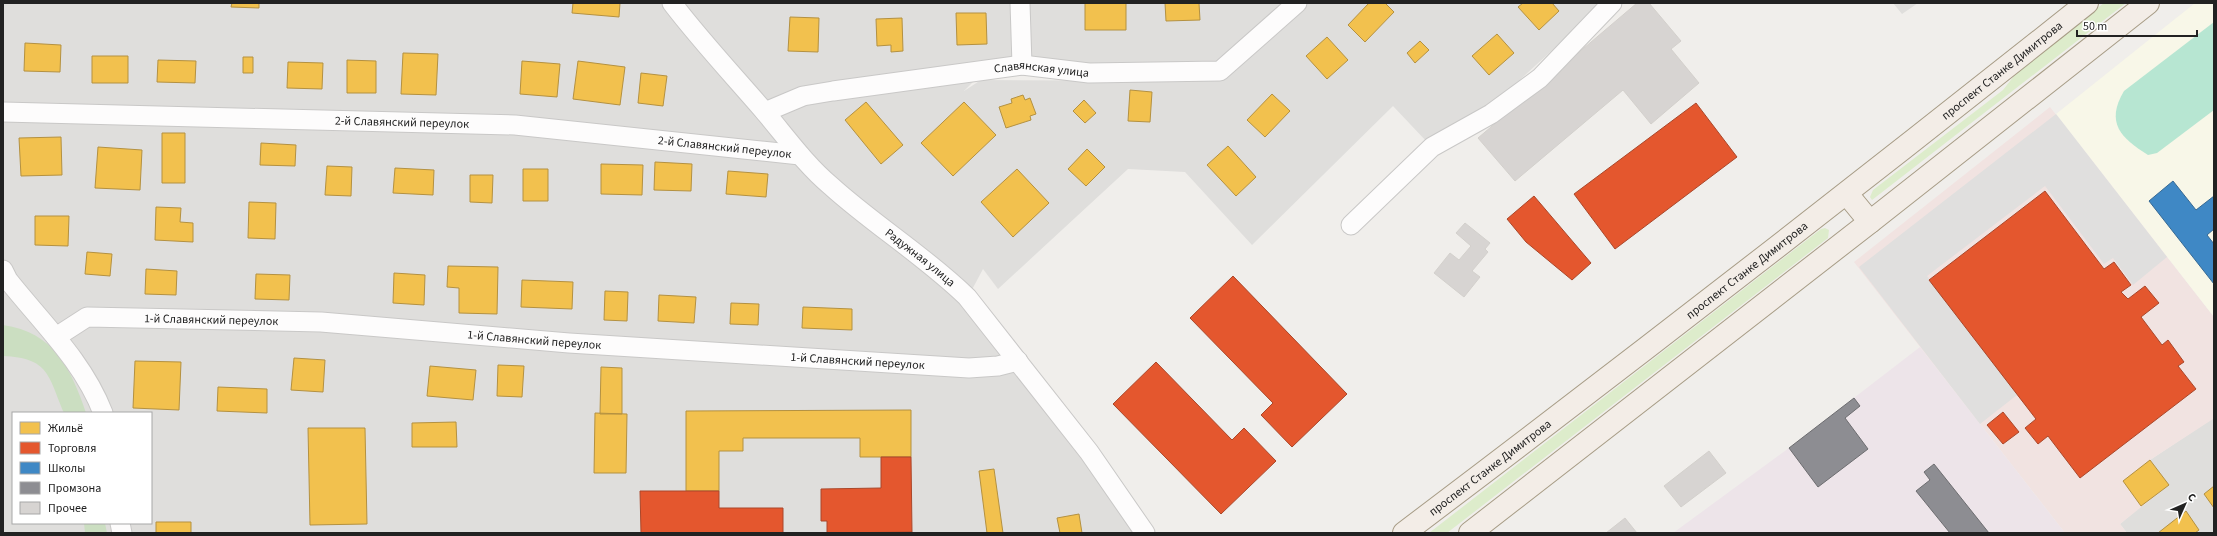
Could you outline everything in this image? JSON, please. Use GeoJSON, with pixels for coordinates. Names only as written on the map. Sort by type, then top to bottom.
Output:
{"type":"FeatureCollection","features":[{"type":"Feature","properties":{"kind":"main road","name":"проспект Станке Димитрова"},"geometry":{"type":"LineString","coordinates":[[1404,533],[1617,372],[1847,194],[2087,3]]}},
{"type":"Feature","properties":{"kind":"main road"},"geometry":{"type":"LineString","coordinates":[[1470,533],[1870,222],[2148,3]]}},
{"type":"Feature","properties":{"kind":"main road"},"geometry":{"type":"LineString","coordinates":[[1847,194],[1870,222]]}},
{"type":"Feature","properties":{"kind":"street","name":"Радужная улица"},"geometry":{"type":"LineString","coordinates":[[672,3],[706,46],[765,112],[800,155],[836,191],[944,275],[967,297],[1090,452],[1145,533]]}},
{"type":"Feature","properties":{"kind":"street"},"geometry":{"type":"LineString","coordinates":[[1020,3],[1022,65]]}},
{"type":"Feature","properties":{"kind":"street","name":"Славянская улица"},"geometry":{"type":"LineString","coordinates":[[765,112],[803,96],[1022,65],[1089,73],[1220,71],[1297,3]]}},
{"type":"Feature","properties":{"kind":"street"},"geometry":{"type":"LineString","coordinates":[[1351,225],[1432,146],[1491,114],[1540,78],[1612,3]]}},
{"type":"Feature","properties":{"kind":"street","name":"2-й Славянский переулок"},"geometry":{"type":"LineString","coordinates":[[3,112],[515,125],[800,155]]}},
{"type":"Feature","properties":{"kind":"street"},"geometry":{"type":"LineString","coordinates":[[3,270],[8,280],[56,337],[86,378],[97,397],[103,412]]}},
{"type":"Feature","properties":{"kind":"street","name":"1-й Славянский переулок"},"geometry":{"type":"LineString","coordinates":[[56,337],[87,317],[305,322],[569,343],[969,368],[998,366],[1018,361]]}},
{"type":"Feature","properties":{"kind":"shaded area"},"geometry":{"type":"Polygon","coordinates":[[[3,3],[1283,3],[1214,73],[987,68],[964,91],[981,80],[1215,81],[1292,3],[1604,3],[1488,109],[1427,142],[1393,106],[1252,245],[1185,172],[1128,169],[998,289],[983,269],[967,299],[1091,469],[1135,533],[3,533],[3,3]]]}},
{"type":"Feature","properties":{"kind":"shaded area"},"geometry":{"type":"Polygon","coordinates":[[[1893,3],[1918,3],[1902,14],[1893,3]]]}},
{"type":"Feature","properties":{"kind":"shaded area"},"geometry":{"type":"Polygon","coordinates":[[[2195,3],[2214,3],[2214,317],[2056,114],[2195,3]]]}},
{"type":"Feature","properties":{"kind":"shaded area"},"geometry":{"type":"Polygon","coordinates":[[[2050,107],[2214,317],[2214,420],[2213,419],[2150,460],[2169,485],[2120,524],[2127,533],[2065,533],[1854,262],[2050,107]]]}},
{"type":"Feature","properties":{"kind":"shaded area"},"geometry":{"type":"Polygon","coordinates":[[[2056,114],[2167,257],[2133,285],[2113,258],[2104,264],[2045,186],[1927,276],[2017,395],[1980,424],[1859,267],[2056,114]]]}},
{"type":"Feature","properties":{"kind":"shaded area"},"geometry":{"type":"Polygon","coordinates":[[[1920,347],[2065,533],[1673,533],[1789,448],[1920,347]]]}},
{"type":"Feature","properties":{"kind":"shaded area"},"geometry":{"type":"Polygon","coordinates":[[[2213,418],[2214,533],[2127,533],[2120,524],[2141,506],[2150,460],[2213,418]]]}},
{"type":"Feature","properties":{"kind":"green space"},"geometry":{"type":"Polygon","coordinates":[[[2104,3],[2126,3],[1872,200],[1870,197],[1873,190],[2003,90],[2021,67],[2104,3]]]}},
{"type":"Feature","properties":{"kind":"green space"},"geometry":{"type":"Polygon","coordinates":[[[2214,22],[2214,110],[2157,153],[2148,155],[2130,142],[2119,129],[2116,121],[2118,102],[2124,91],[2214,22]]]}},
{"type":"Feature","properties":{"kind":"green space"},"geometry":{"type":"Polygon","coordinates":[[[1825,228],[1829,230],[1828,238],[1447,533],[1429,533],[1821,229],[1825,228]]]}},
{"type":"Feature","properties":{"kind":"green space"},"geometry":{"type":"Polygon","coordinates":[[[3,325],[21,329],[48,344],[67,368],[86,412],[64,412],[50,379],[45,371],[30,360],[18,357],[3,356],[3,325]]]}},
{"type":"Feature","properties":{"kind":"green space"},"geometry":{"type":"Polygon","coordinates":[[[84,524],[105,524],[107,533],[85,533],[84,524]]]}},
{"type":"Feature","properties":{"kind":"building: Жильё"},"geometry":{"type":"Polygon","coordinates":[[[232,3],[259,3],[259,8],[231,7],[232,3]]]}},
{"type":"Feature","properties":{"kind":"building: Жильё"},"geometry":{"type":"Polygon","coordinates":[[[573,3],[620,3],[619,17],[572,13],[573,3]]]}},
{"type":"Feature","properties":{"kind":"building: Жильё"},"geometry":{"type":"Polygon","coordinates":[[[1085,3],[1126,3],[1126,30],[1085,30],[1085,3]]]}},
{"type":"Feature","properties":{"kind":"building: Жильё"},"geometry":{"type":"Polygon","coordinates":[[[1165,3],[1199,3],[1200,20],[1166,21],[1165,3]]]}},
{"type":"Feature","properties":{"kind":"building: Жильё"},"geometry":{"type":"Polygon","coordinates":[[[1369,3],[1385,3],[1394,12],[1365,42],[1348,25],[1369,3]]]}},
{"type":"Feature","properties":{"kind":"building: Жильё"},"geometry":{"type":"Polygon","coordinates":[[[1523,3],[1552,3],[1559,11],[1539,30],[1518,7],[1523,3]]]}},
{"type":"Feature","properties":{"kind":"building: Жильё"},"geometry":{"type":"Polygon","coordinates":[[[956,13],[986,13],[987,44],[957,45],[956,13]]]}},
{"type":"Feature","properties":{"kind":"building: Жильё"},"geometry":{"type":"Polygon","coordinates":[[[790,17],[819,18],[818,52],[788,51],[790,17]]]}},
{"type":"Feature","properties":{"kind":"building: Жильё"},"geometry":{"type":"Polygon","coordinates":[[[902,18],[903,51],[891,52],[891,45],[877,46],[876,19],[902,18]]]}},
{"type":"Feature","properties":{"kind":"building: Жильё"},"geometry":{"type":"Polygon","coordinates":[[[1497,34],[1514,53],[1489,75],[1472,56],[1497,34]]]}},
{"type":"Feature","properties":{"kind":"building: Жильё"},"geometry":{"type":"Polygon","coordinates":[[[1327,37],[1348,60],[1327,79],[1306,56],[1327,37]]]}},
{"type":"Feature","properties":{"kind":"building: Жильё"},"geometry":{"type":"Polygon","coordinates":[[[1420,41],[1429,50],[1415,63],[1407,53],[1420,41]]]}},
{"type":"Feature","properties":{"kind":"building: Жильё"},"geometry":{"type":"Polygon","coordinates":[[[25,43],[61,45],[60,72],[24,71],[25,43]]]}},
{"type":"Feature","properties":{"kind":"building: Жильё"},"geometry":{"type":"Polygon","coordinates":[[[403,53],[438,54],[436,95],[401,94],[403,53]]]}},
{"type":"Feature","properties":{"kind":"building: Жильё"},"geometry":{"type":"Polygon","coordinates":[[[92,56],[128,56],[128,83],[92,83],[92,56]]]}},
{"type":"Feature","properties":{"kind":"building: Жильё"},"geometry":{"type":"Polygon","coordinates":[[[243,57],[253,57],[253,73],[243,73],[243,57]]]}},
{"type":"Feature","properties":{"kind":"building: Жильё"},"geometry":{"type":"Polygon","coordinates":[[[158,60],[196,61],[195,83],[157,82],[158,60]]]}},
{"type":"Feature","properties":{"kind":"building: Жильё"},"geometry":{"type":"Polygon","coordinates":[[[347,60],[376,61],[376,93],[347,93],[347,60]]]}},
{"type":"Feature","properties":{"kind":"building: Жильё"},"geometry":{"type":"Polygon","coordinates":[[[522,61],[560,64],[557,97],[520,94],[522,61]]]}},
{"type":"Feature","properties":{"kind":"building: Жильё"},"geometry":{"type":"Polygon","coordinates":[[[578,61],[625,67],[620,105],[573,99],[578,61]]]}},
{"type":"Feature","properties":{"kind":"building: Жильё"},"geometry":{"type":"Polygon","coordinates":[[[288,62],[323,63],[322,89],[287,88],[288,62]]]}},
{"type":"Feature","properties":{"kind":"building: Жильё"},"geometry":{"type":"Polygon","coordinates":[[[641,73],[667,76],[663,106],[638,103],[641,73]]]}},
{"type":"Feature","properties":{"kind":"building: Жильё"},"geometry":{"type":"Polygon","coordinates":[[[1130,90],[1152,92],[1150,122],[1128,121],[1130,90]]]}},
{"type":"Feature","properties":{"kind":"building: Жильё"},"geometry":{"type":"Polygon","coordinates":[[[1272,94],[1290,111],[1265,137],[1247,120],[1272,94]]]}},
{"type":"Feature","properties":{"kind":"building: Жильё"},"geometry":{"type":"Polygon","coordinates":[[[1023,95],[1025,100],[1030,98],[1036,114],[1030,116],[1031,120],[1006,128],[999,107],[1012,103],[1011,99],[1023,95]]]}},
{"type":"Feature","properties":{"kind":"building: Жильё"},"geometry":{"type":"Polygon","coordinates":[[[1084,100],[1096,113],[1085,123],[1073,111],[1084,100]]]}},
{"type":"Feature","properties":{"kind":"building: Жильё"},"geometry":{"type":"Polygon","coordinates":[[[866,102],[903,145],[881,164],[845,120],[866,102]]]}},
{"type":"Feature","properties":{"kind":"building: Жильё"},"geometry":{"type":"Polygon","coordinates":[[[964,102],[996,135],[953,176],[921,143],[964,102]]]}},
{"type":"Feature","properties":{"kind":"building: Жильё"},"geometry":{"type":"Polygon","coordinates":[[[162,133],[185,133],[185,183],[162,183],[162,133]]]}},
{"type":"Feature","properties":{"kind":"building: Жильё"},"geometry":{"type":"Polygon","coordinates":[[[61,137],[62,175],[21,176],[19,138],[61,137]]]}},
{"type":"Feature","properties":{"kind":"building: Жильё"},"geometry":{"type":"Polygon","coordinates":[[[261,143],[296,145],[295,166],[260,165],[261,143]]]}},
{"type":"Feature","properties":{"kind":"building: Жильё"},"geometry":{"type":"Polygon","coordinates":[[[1228,146],[1256,177],[1236,196],[1207,165],[1228,146]]]}},
{"type":"Feature","properties":{"kind":"building: Жильё"},"geometry":{"type":"Polygon","coordinates":[[[98,147],[142,150],[140,190],[95,188],[98,147]]]}},
{"type":"Feature","properties":{"kind":"building: Жильё"},"geometry":{"type":"Polygon","coordinates":[[[1087,149],[1105,167],[1086,186],[1068,169],[1087,149]]]}},
{"type":"Feature","properties":{"kind":"building: Жильё"},"geometry":{"type":"Polygon","coordinates":[[[655,162],[692,164],[691,191],[654,190],[655,162]]]}},
{"type":"Feature","properties":{"kind":"building: Жильё"},"geometry":{"type":"Polygon","coordinates":[[[601,164],[643,165],[642,195],[601,194],[601,164]]]}},
{"type":"Feature","properties":{"kind":"building: Жильё"},"geometry":{"type":"Polygon","coordinates":[[[327,166],[352,167],[351,196],[325,195],[327,166]]]}},
{"type":"Feature","properties":{"kind":"building: Жильё"},"geometry":{"type":"Polygon","coordinates":[[[395,168],[434,170],[433,195],[393,193],[395,168]]]}},
{"type":"Feature","properties":{"kind":"building: Жильё"},"geometry":{"type":"Polygon","coordinates":[[[523,169],[548,169],[548,201],[523,201],[523,169]]]}},
{"type":"Feature","properties":{"kind":"building: Жильё"},"geometry":{"type":"Polygon","coordinates":[[[1017,169],[1049,203],[1013,237],[981,202],[1017,169]]]}},
{"type":"Feature","properties":{"kind":"building: Жильё"},"geometry":{"type":"Polygon","coordinates":[[[728,171],[768,174],[766,197],[726,194],[728,171]]]}},
{"type":"Feature","properties":{"kind":"building: Жильё"},"geometry":{"type":"Polygon","coordinates":[[[470,175],[493,175],[492,203],[470,202],[470,175]]]}},
{"type":"Feature","properties":{"kind":"building: Жильё"},"geometry":{"type":"Polygon","coordinates":[[[249,202],[276,203],[275,239],[248,238],[249,202]]]}},
{"type":"Feature","properties":{"kind":"building: Жильё"},"geometry":{"type":"Polygon","coordinates":[[[156,207],[181,208],[180,222],[193,223],[193,242],[155,240],[156,207]]]}},
{"type":"Feature","properties":{"kind":"building: Жильё"},"geometry":{"type":"Polygon","coordinates":[[[35,216],[69,216],[68,246],[35,245],[35,216]]]}},
{"type":"Feature","properties":{"kind":"building: Жильё"},"geometry":{"type":"Polygon","coordinates":[[[87,252],[112,254],[110,276],[85,274],[87,252]]]}},
{"type":"Feature","properties":{"kind":"building: Жильё"},"geometry":{"type":"Polygon","coordinates":[[[448,266],[498,267],[497,314],[459,313],[459,288],[447,287],[448,266]]]}},
{"type":"Feature","properties":{"kind":"building: Жильё"},"geometry":{"type":"Polygon","coordinates":[[[146,269],[177,271],[176,295],[145,294],[146,269]]]}},
{"type":"Feature","properties":{"kind":"building: Жильё"},"geometry":{"type":"Polygon","coordinates":[[[394,273],[425,275],[424,305],[393,303],[394,273]]]}},
{"type":"Feature","properties":{"kind":"building: Жильё"},"geometry":{"type":"Polygon","coordinates":[[[256,274],[290,275],[289,300],[255,299],[256,274]]]}},
{"type":"Feature","properties":{"kind":"building: Жильё"},"geometry":{"type":"Polygon","coordinates":[[[522,280],[573,282],[572,309],[521,307],[522,280]]]}},
{"type":"Feature","properties":{"kind":"building: Жильё"},"geometry":{"type":"Polygon","coordinates":[[[605,291],[628,292],[627,321],[604,320],[605,291]]]}},
{"type":"Feature","properties":{"kind":"building: Жильё"},"geometry":{"type":"Polygon","coordinates":[[[659,295],[696,297],[694,323],[658,321],[659,295]]]}},
{"type":"Feature","properties":{"kind":"building: Жильё"},"geometry":{"type":"Polygon","coordinates":[[[731,303],[759,304],[758,325],[730,324],[731,303]]]}},
{"type":"Feature","properties":{"kind":"building: Жильё"},"geometry":{"type":"Polygon","coordinates":[[[803,307],[852,309],[852,330],[802,328],[803,307]]]}},
{"type":"Feature","properties":{"kind":"building: Жильё"},"geometry":{"type":"Polygon","coordinates":[[[294,358],[325,360],[323,392],[291,390],[294,358]]]}},
{"type":"Feature","properties":{"kind":"building: Жильё"},"geometry":{"type":"Polygon","coordinates":[[[135,361],[181,362],[179,410],[133,408],[135,361]]]}},
{"type":"Feature","properties":{"kind":"building: Жильё"},"geometry":{"type":"Polygon","coordinates":[[[498,365],[524,366],[522,397],[497,396],[498,365]]]}},
{"type":"Feature","properties":{"kind":"building: Жильё"},"geometry":{"type":"Polygon","coordinates":[[[430,366],[476,370],[473,400],[427,396],[430,366]]]}},
{"type":"Feature","properties":{"kind":"building: Жильё"},"geometry":{"type":"Polygon","coordinates":[[[601,367],[622,368],[622,414],[600,414],[601,367]]]}},
{"type":"Feature","properties":{"kind":"building: Жильё"},"geometry":{"type":"Polygon","coordinates":[[[218,387],[267,389],[267,413],[217,411],[218,387]]]}},
{"type":"Feature","properties":{"kind":"building: Жильё"},"geometry":{"type":"Polygon","coordinates":[[[911,410],[911,457],[860,457],[860,438],[743,438],[743,451],[719,451],[719,491],[686,491],[686,411],[911,410]]]}},
{"type":"Feature","properties":{"kind":"building: Жильё"},"geometry":{"type":"Polygon","coordinates":[[[595,413],[627,414],[626,473],[594,473],[595,413]]]}},
{"type":"Feature","properties":{"kind":"building: Жильё"},"geometry":{"type":"Polygon","coordinates":[[[456,422],[457,447],[412,447],[412,423],[456,422]]]}},
{"type":"Feature","properties":{"kind":"building: Жильё"},"geometry":{"type":"Polygon","coordinates":[[[308,428],[365,428],[367,524],[310,525],[308,428]]]}},
{"type":"Feature","properties":{"kind":"building: Жильё"},"geometry":{"type":"Polygon","coordinates":[[[2150,460],[2169,485],[2141,506],[2123,481],[2150,460]]]}},
{"type":"Feature","properties":{"kind":"building: Жильё"},"geometry":{"type":"Polygon","coordinates":[[[994,469],[1003,533],[987,533],[979,471],[994,469]]]}},
{"type":"Feature","properties":{"kind":"building: Жильё"},"geometry":{"type":"Polygon","coordinates":[[[2214,486],[2214,508],[2204,494],[2214,486]]]}},
{"type":"Feature","properties":{"kind":"building: Жильё"},"geometry":{"type":"Polygon","coordinates":[[[2186,511],[2199,530],[2195,533],[2158,533],[2186,511]]]}},
{"type":"Feature","properties":{"kind":"building: Жильё"},"geometry":{"type":"Polygon","coordinates":[[[1079,514],[1082,533],[1060,533],[1057,518],[1079,514]]]}},
{"type":"Feature","properties":{"kind":"building: Жильё"},"geometry":{"type":"Polygon","coordinates":[[[156,522],[191,522],[191,533],[156,533],[156,522]]]}},
{"type":"Feature","properties":{"kind":"building: Торговля"},"geometry":{"type":"Polygon","coordinates":[[[1696,103],[1737,157],[1615,249],[1574,194],[1696,103]]]}},
{"type":"Feature","properties":{"kind":"building: Торговля"},"geometry":{"type":"Polygon","coordinates":[[[2045,191],[2104,269],[2114,262],[2131,285],[2121,292],[2128,299],[2145,286],[2159,303],[2141,317],[2162,345],[2168,340],[2184,362],[2178,366],[2196,389],[2080,478],[2048,436],[2038,444],[2025,428],[2036,419],[1929,280],[2045,191]]]}},
{"type":"Feature","properties":{"kind":"building: Торговля"},"geometry":{"type":"Polygon","coordinates":[[[1534,196],[1591,263],[1572,280],[1526,242],[1507,219],[1534,196]]]}},
{"type":"Feature","properties":{"kind":"building: Торговля"},"geometry":{"type":"Polygon","coordinates":[[[1233,276],[1347,394],[1292,447],[1261,415],[1273,403],[1190,318],[1233,276]]]}},
{"type":"Feature","properties":{"kind":"building: Торговля"},"geometry":{"type":"Polygon","coordinates":[[[1156,362],[1232,440],[1244,428],[1276,461],[1221,514],[1113,404],[1156,362]]]}},
{"type":"Feature","properties":{"kind":"building: Торговля"},"geometry":{"type":"Polygon","coordinates":[[[2003,412],[2019,432],[2003,444],[1987,425],[2003,412]]]}},
{"type":"Feature","properties":{"kind":"building: Торговля"},"geometry":{"type":"Polygon","coordinates":[[[881,457],[911,457],[912,532],[827,533],[827,521],[821,521],[821,489],[881,488],[881,457]]]}},
{"type":"Feature","properties":{"kind":"building: Торговля"},"geometry":{"type":"Polygon","coordinates":[[[640,491],[719,491],[719,508],[783,508],[783,533],[641,533],[640,491]]]}},
{"type":"Feature","properties":{"kind":"building: Школы"},"geometry":{"type":"Polygon","coordinates":[[[2173,181],[2196,210],[2214,196],[2214,229],[2207,235],[2214,244],[2214,284],[2149,201],[2173,181]]]}},
{"type":"Feature","properties":{"kind":"building: Промзона"},"geometry":{"type":"Polygon","coordinates":[[[1854,398],[1860,406],[1845,418],[1868,449],[1818,487],[1789,448],[1854,398]]]}},
{"type":"Feature","properties":{"kind":"building: Промзона"},"geometry":{"type":"Polygon","coordinates":[[[1934,464],[1989,533],[1950,533],[1916,491],[1930,480],[1924,472],[1934,464]]]}},
{"type":"Feature","properties":{"kind":"building: Прочее"},"geometry":{"type":"Polygon","coordinates":[[[1637,3],[1649,3],[1681,41],[1671,49],[1699,83],[1651,124],[1623,90],[1515,181],[1478,138],[1637,3]]]}},
{"type":"Feature","properties":{"kind":"building: Прочее"},"geometry":{"type":"Polygon","coordinates":[[[1465,223],[1490,243],[1485,249],[1488,252],[1472,271],[1480,277],[1464,297],[1434,273],[1450,253],[1459,260],[1471,246],[1456,233],[1465,223]]]}},
{"type":"Feature","properties":{"kind":"building: Прочее"},"geometry":{"type":"Polygon","coordinates":[[[1709,451],[1726,473],[1681,507],[1664,486],[1709,451]]]}},
{"type":"Feature","properties":{"kind":"building: Прочее"},"geometry":{"type":"Polygon","coordinates":[[[1625,518],[1637,533],[1606,533],[1625,518]]]}}]}
